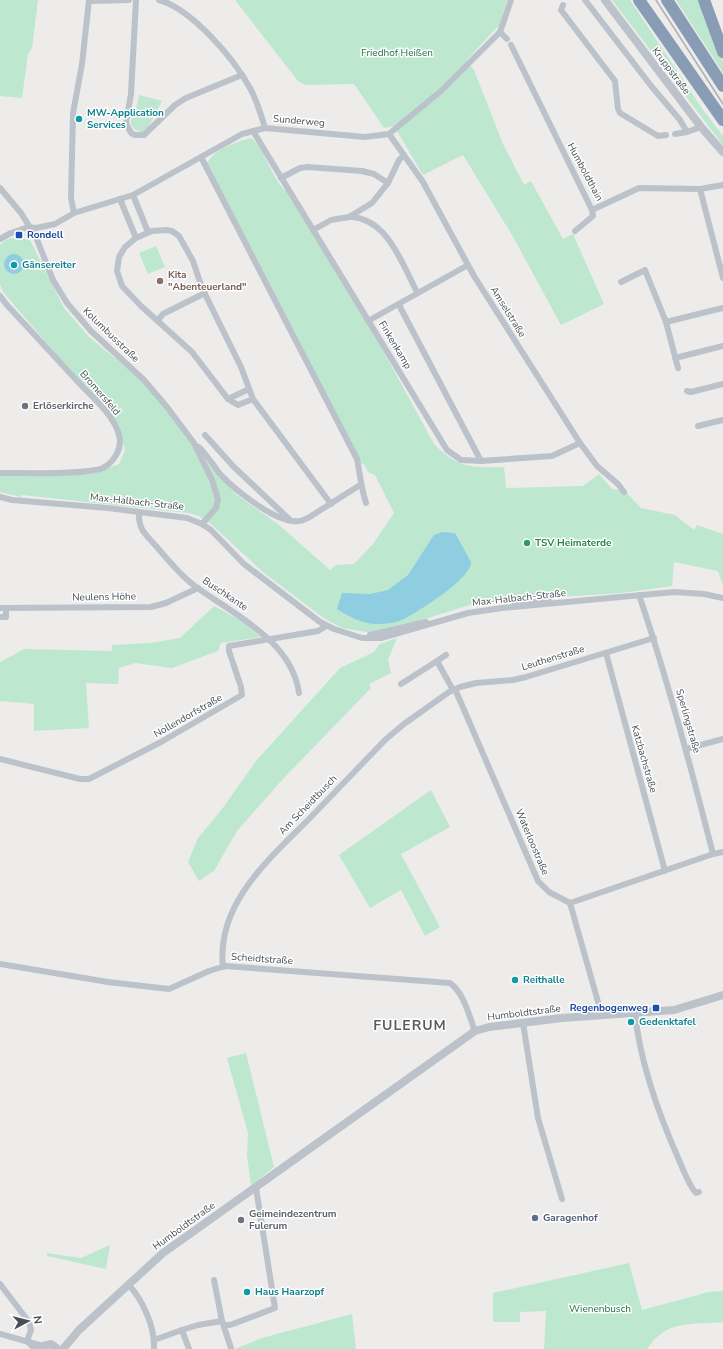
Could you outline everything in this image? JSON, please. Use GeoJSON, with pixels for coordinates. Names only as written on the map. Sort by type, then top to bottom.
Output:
{"type":"FeatureCollection","features":[{"type":"Feature","properties":{"kind":"highway"},"geometry":{"type":"LineString","coordinates":[[639,0],[723,120]]}},
{"type":"Feature","properties":{"kind":"highway"},"geometry":{"type":"LineString","coordinates":[[647,0],[683,64]]}},
{"type":"Feature","properties":{"kind":"highway"},"geometry":{"type":"LineString","coordinates":[[667,0],[723,86]]}},
{"type":"Feature","properties":{"kind":"highway"},"geometry":{"type":"LineString","coordinates":[[704,0],[723,52]]}},
{"type":"Feature","properties":{"kind":"street"},"geometry":{"type":"LineString","coordinates":[[74,213],[71,198],[73,113],[82,64],[89,1],[129,0]]}},
{"type":"Feature","properties":{"kind":"street"},"geometry":{"type":"LineString","coordinates":[[136,0],[131,94],[126,123],[131,133],[135,136],[144,135],[170,110],[186,98],[242,75]]}},
{"type":"Feature","properties":{"kind":"street"},"geometry":{"type":"LineString","coordinates":[[159,0],[176,6],[195,21],[242,75],[256,101],[265,128]]}},
{"type":"Feature","properties":{"kind":"street"},"geometry":{"type":"LineString","coordinates":[[389,134],[441,91],[500,32],[510,0]]}},
{"type":"Feature","properties":{"kind":"street"},"geometry":{"type":"LineString","coordinates":[[585,0],[688,132]]}},
{"type":"Feature","properties":{"kind":"street","name":"Kruppstraße"},"geometry":{"type":"LineString","coordinates":[[605,0],[701,127],[723,152]]}},
{"type":"Feature","properties":{"kind":"street"},"geometry":{"type":"LineString","coordinates":[[563,5],[561,10],[616,81],[618,109],[620,113],[658,136],[666,135]]}},
{"type":"Feature","properties":{"kind":"street"},"geometry":{"type":"LineString","coordinates":[[500,32],[507,39]]}},
{"type":"Feature","properties":{"kind":"street","name":"Humboldthain"},"geometry":{"type":"LineString","coordinates":[[511,45],[592,210],[639,188],[700,189],[723,185]]}},
{"type":"Feature","properties":{"kind":"street"},"geometry":{"type":"LineString","coordinates":[[675,134],[688,132],[701,127]]}},
{"type":"Feature","properties":{"kind":"street","name":"Sunderweg"},"geometry":{"type":"LineString","coordinates":[[0,239],[28,227],[48,226],[74,213],[134,195],[228,140],[253,131],[265,128],[365,137],[389,134]]}},
{"type":"Feature","properties":{"kind":"street","name":"Finkenkamp"},"geometry":{"type":"LineString","coordinates":[[253,131],[447,450],[461,460],[481,461],[552,456],[580,443]]}},
{"type":"Feature","properties":{"kind":"street","name":"Amselstraße"},"geometry":{"type":"LineString","coordinates":[[389,134],[423,182],[468,265],[580,443],[597,466],[618,484],[624,492]]}},
{"type":"Feature","properties":{"kind":"street"},"geometry":{"type":"LineString","coordinates":[[349,217],[372,203],[388,183],[399,160],[404,156]]}},
{"type":"Feature","properties":{"kind":"street"},"geometry":{"type":"LineString","coordinates":[[201,157],[357,459],[361,476],[360,485],[366,503]]}},
{"type":"Feature","properties":{"kind":"street"},"geometry":{"type":"LineString","coordinates":[[281,178],[300,168],[308,167],[362,171],[374,174],[388,183]]}},
{"type":"Feature","properties":{"kind":"street","name":"Kolumbusstraße"},"geometry":{"type":"LineString","coordinates":[[0,188],[21,213],[28,227],[36,237],[53,280],[66,303],[91,332],[144,380],[167,407],[195,445],[212,480],[218,499],[216,508],[202,524]]}},
{"type":"Feature","properties":{"kind":"street"},"geometry":{"type":"LineString","coordinates":[[700,189],[723,278]]}},
{"type":"Feature","properties":{"kind":"street"},"geometry":{"type":"LineString","coordinates":[[134,195],[148,232]]}},
{"type":"Feature","properties":{"kind":"street"},"geometry":{"type":"LineString","coordinates":[[120,199],[136,238]]}},
{"type":"Feature","properties":{"kind":"street"},"geometry":{"type":"LineString","coordinates":[[575,231],[592,216],[592,210]]}},
{"type":"Feature","properties":{"kind":"street"},"geometry":{"type":"LineString","coordinates":[[313,230],[331,220],[349,217],[365,220],[385,233],[417,292]]}},
{"type":"Feature","properties":{"kind":"street"},"geometry":{"type":"LineString","coordinates":[[253,399],[238,405],[228,399],[192,352],[127,293],[118,278],[117,271],[119,257],[125,247],[136,238],[148,232],[166,230],[172,231],[179,236],[193,261],[205,293],[241,367],[253,399],[313,476],[331,504]]}},
{"type":"Feature","properties":{"kind":"street"},"geometry":{"type":"LineString","coordinates":[[368,321],[415,296],[417,292],[468,265]]}},
{"type":"Feature","properties":{"kind":"street"},"geometry":{"type":"LineString","coordinates":[[621,282],[645,270],[666,322],[678,368]]}},
{"type":"Feature","properties":{"kind":"street"},"geometry":{"type":"LineString","coordinates":[[158,320],[163,314],[205,293]]}},
{"type":"Feature","properties":{"kind":"street","name":"Bromersfeld"},"geometry":{"type":"LineString","coordinates":[[0,296],[99,404],[116,427],[120,437],[117,454],[113,460],[101,468],[68,472],[0,473]]}},
{"type":"Feature","properties":{"kind":"street"},"geometry":{"type":"LineString","coordinates":[[399,305],[481,461]]}},
{"type":"Feature","properties":{"kind":"street"},"geometry":{"type":"LineString","coordinates":[[666,322],[723,308]]}},
{"type":"Feature","properties":{"kind":"street"},"geometry":{"type":"LineString","coordinates":[[675,358],[723,346]]}},
{"type":"Feature","properties":{"kind":"street"},"geometry":{"type":"LineString","coordinates":[[687,391],[723,384]]}},
{"type":"Feature","properties":{"kind":"street"},"geometry":{"type":"LineString","coordinates":[[228,399],[249,389]]}},
{"type":"Feature","properties":{"kind":"street"},"geometry":{"type":"LineString","coordinates":[[698,426],[723,420]]}},
{"type":"Feature","properties":{"kind":"street"},"geometry":{"type":"LineString","coordinates":[[205,435],[233,466],[287,516],[289,520],[300,521],[331,504],[360,485]]}},
{"type":"Feature","properties":{"kind":"street","name":"Kolumbusstraße"},"geometry":{"type":"LineString","coordinates":[[195,445],[203,451],[221,474],[239,492],[262,508],[289,520]]}},
{"type":"Feature","properties":{"kind":"street","name":"Max-Halbach-Straße"},"geometry":{"type":"LineString","coordinates":[[0,497],[12,500],[188,518],[202,524],[219,537],[244,564],[326,626],[362,638],[381,638],[468,613],[674,592],[704,594],[723,598]]}},
{"type":"Feature","properties":{"kind":"street","name":"Buschkante"},"geometry":{"type":"LineString","coordinates":[[139,512],[140,528],[169,562],[198,588],[244,618],[269,640],[293,669],[299,694]]}},
{"type":"Feature","properties":{"kind":"street","name":"Neulens Höhe"},"geometry":{"type":"LineString","coordinates":[[0,617],[6,617],[3,608],[151,607],[166,603],[198,588]]}},
{"type":"Feature","properties":{"kind":"street","name":"Sperlingstraße"},"geometry":{"type":"LineString","coordinates":[[639,595],[654,638],[714,854]]}},
{"type":"Feature","properties":{"kind":"street","name":"Nollendorfstraße"},"geometry":{"type":"LineString","coordinates":[[0,759],[80,779],[88,779],[156,745],[242,695],[241,687],[229,651],[229,646],[318,631],[326,626]]}},
{"type":"Feature","properties":{"kind":"street","name":"Leuthenstraße"},"geometry":{"type":"LineString","coordinates":[[454,689],[476,683],[513,680],[526,677],[654,638]]}},
{"type":"Feature","properties":{"kind":"street","name":"Katzbachstraße"},"geometry":{"type":"LineString","coordinates":[[606,653],[665,871]]}},
{"type":"Feature","properties":{"kind":"street"},"geometry":{"type":"LineString","coordinates":[[401,684],[446,654]]}},
{"type":"Feature","properties":{"kind":"street","name":"Waterloostraße"},"geometry":{"type":"LineString","coordinates":[[437,661],[454,689],[538,882],[548,892],[570,903]]}},
{"type":"Feature","properties":{"kind":"street","name":"Am Scheidtbusch"},"geometry":{"type":"LineString","coordinates":[[223,967],[222,956],[227,927],[236,904],[254,877],[385,740],[404,724],[454,689]]}},
{"type":"Feature","properties":{"kind":"street"},"geometry":{"type":"LineString","coordinates":[[686,749],[723,739]]}},
{"type":"Feature","properties":{"kind":"street"},"geometry":{"type":"LineString","coordinates":[[602,1016],[570,903],[723,852]]}},
{"type":"Feature","properties":{"kind":"street","name":"Scheidtstraße"},"geometry":{"type":"LineString","coordinates":[[0,964],[108,982],[169,989],[223,967],[450,983],[455,987],[460,995],[475,1031]]}},
{"type":"Feature","properties":{"kind":"street","name":"Humboldtstraße"},"geometry":{"type":"LineString","coordinates":[[63,1349],[70,1339],[163,1253],[475,1031],[489,1027],[523,1023],[674,1010],[723,995]]}},
{"type":"Feature","properties":{"kind":"street"},"geometry":{"type":"LineString","coordinates":[[635,1013],[643,1056],[661,1115],[688,1180],[696,1193],[699,1192]]}},
{"type":"Feature","properties":{"kind":"street"},"geometry":{"type":"LineString","coordinates":[[523,1023],[538,1118],[562,1199]]}},
{"type":"Feature","properties":{"kind":"street"},"geometry":{"type":"LineString","coordinates":[[154,1340],[198,1325],[223,1323],[230,1325],[275,1308],[256,1188]]}},
{"type":"Feature","properties":{"kind":"street"},"geometry":{"type":"LineString","coordinates":[[214,1280],[223,1323],[231,1348]]}},
{"type":"Feature","properties":{"kind":"street"},"geometry":{"type":"LineString","coordinates":[[0,1284],[29,1322],[31,1330],[27,1341],[34,1349]]}},
{"type":"Feature","properties":{"kind":"street"},"geometry":{"type":"LineString","coordinates":[[128,1284],[135,1292],[151,1324],[154,1349]]}},
{"type":"Feature","properties":{"kind":"street"},"geometry":{"type":"LineString","coordinates":[[182,1330],[188,1349]]}},
{"type":"Feature","properties":{"kind":"street","name":"Humboldtstraße"},"geometry":{"type":"LineString","coordinates":[[0,1334],[27,1341],[42,1348],[51,1344],[56,1347],[70,1339]]}},
{"type":"Feature","properties":{"kind":"green space"},"geometry":{"type":"Polygon","coordinates":[[[0,0],[38,0],[32,48],[28,54],[22,98],[0,96],[0,0]]]}},
{"type":"Feature","properties":{"kind":"green space","name":"Friedhof Heißen"},"geometry":{"type":"Polygon","coordinates":[[[235,0],[507,0],[500,24],[466,61],[474,70],[503,144],[524,185],[531,181],[563,239],[573,234],[604,304],[561,325],[512,235],[463,155],[423,175],[394,126],[384,128],[354,84],[305,85],[298,81],[235,0]]]}},
{"type":"Feature","properties":{"kind":"green space"},"geometry":{"type":"Polygon","coordinates":[[[612,0],[630,0],[703,110],[723,136],[723,145],[612,0]]]}},
{"type":"Feature","properties":{"kind":"green space"},"geometry":{"type":"Polygon","coordinates":[[[676,0],[698,0],[723,61],[723,73],[676,0]]]}},
{"type":"Feature","properties":{"kind":"green space"},"geometry":{"type":"Polygon","coordinates":[[[139,95],[162,101],[147,130],[142,133],[134,129],[131,124],[132,113],[135,113],[139,95]]]}},
{"type":"Feature","properties":{"kind":"green space"},"geometry":{"type":"Polygon","coordinates":[[[251,138],[261,150],[278,182],[288,192],[379,343],[434,444],[442,452],[450,458],[466,465],[504,467],[506,488],[583,486],[599,474],[612,489],[625,491],[641,508],[675,515],[694,530],[697,525],[723,534],[723,586],[718,571],[674,562],[672,586],[622,593],[479,602],[378,634],[342,628],[325,619],[264,573],[212,525],[199,516],[188,513],[22,495],[21,497],[0,492],[0,475],[97,472],[119,464],[125,450],[119,428],[3,292],[0,284],[0,245],[10,239],[22,238],[30,240],[64,308],[89,337],[143,381],[207,462],[237,495],[278,524],[330,570],[336,565],[354,564],[373,544],[394,513],[375,475],[368,472],[364,464],[360,463],[295,332],[207,163],[220,150],[251,138]]]}},
{"type":"Feature","properties":{"kind":"green space"},"geometry":{"type":"Polygon","coordinates":[[[156,246],[165,267],[148,274],[139,253],[156,246]]]}},
{"type":"Feature","properties":{"kind":"green space"},"geometry":{"type":"Polygon","coordinates":[[[214,606],[243,622],[261,637],[221,643],[218,651],[172,668],[135,663],[119,668],[118,684],[86,683],[89,728],[34,731],[34,704],[0,701],[0,662],[24,649],[112,651],[112,645],[150,643],[180,638],[214,606]]]}},
{"type":"Feature","properties":{"kind":"green space"},"geometry":{"type":"Polygon","coordinates":[[[397,638],[388,660],[391,673],[369,684],[371,688],[282,780],[237,831],[214,871],[199,881],[188,862],[198,838],[222,809],[256,761],[340,668],[374,652],[380,644],[397,638]]]}},
{"type":"Feature","properties":{"kind":"green space"},"geometry":{"type":"Polygon","coordinates":[[[431,790],[450,827],[401,854],[440,927],[425,936],[401,890],[370,908],[339,855],[431,790]]]}},
{"type":"Feature","properties":{"kind":"green space"},"geometry":{"type":"Polygon","coordinates":[[[246,1053],[274,1167],[251,1186],[247,1155],[248,1133],[227,1058],[246,1053]]]}},
{"type":"Feature","properties":{"kind":"green space"},"geometry":{"type":"Polygon","coordinates":[[[110,1245],[106,1269],[47,1256],[47,1253],[81,1258],[110,1245]]]}},
{"type":"Feature","properties":{"kind":"green space","name":"Wienenbusch"},"geometry":{"type":"Polygon","coordinates":[[[629,1263],[642,1310],[709,1292],[723,1291],[723,1322],[680,1325],[671,1328],[655,1339],[647,1349],[544,1349],[546,1311],[520,1312],[520,1322],[493,1322],[493,1293],[629,1263]]]}},
{"type":"Feature","properties":{"kind":"green space"},"geometry":{"type":"Polygon","coordinates":[[[352,1314],[356,1349],[235,1349],[262,1338],[352,1314]]]}},
{"type":"Feature","properties":{"kind":"water"},"geometry":{"type":"Polygon","coordinates":[[[14,254],[21,257],[24,264],[21,271],[14,274],[7,271],[4,264],[7,257],[14,254]]]}},
{"type":"Feature","properties":{"kind":"water"},"geometry":{"type":"Polygon","coordinates":[[[442,532],[455,533],[471,562],[469,569],[463,577],[443,594],[404,619],[391,623],[366,623],[337,609],[342,593],[370,594],[388,590],[408,575],[434,535],[442,532]]]}},
{"type":"Feature","properties":{"kind":"railway"},"geometry":{"type":"LineString","coordinates":[[656,0],[723,104]]}},
{"type":"Feature","properties":{"kind":"place","name":"MW-Application Services"},"geometry":{"type":"Point","coordinates":[79,119]}},
{"type":"Feature","properties":{"kind":"place","name":"Rondell"},"geometry":{"type":"Point","coordinates":[19,235]}},
{"type":"Feature","properties":{"kind":"place","name":"Gänsereiter"},"geometry":{"type":"Point","coordinates":[14,265]}},
{"type":"Feature","properties":{"kind":"place","name":"Kita \"Abenteuerland\""},"geometry":{"type":"Point","coordinates":[160,281]}},
{"type":"Feature","properties":{"kind":"place","name":"Erlöserkirche"},"geometry":{"type":"Point","coordinates":[25,406]}},
{"type":"Feature","properties":{"kind":"place","name":"TSV Heimaterde"},"geometry":{"type":"Point","coordinates":[527,543]}},
{"type":"Feature","properties":{"kind":"place","name":"Reithalle"},"geometry":{"type":"Point","coordinates":[515,980]}},
{"type":"Feature","properties":{"kind":"place","name":"Regenbogenweg"},"geometry":{"type":"Point","coordinates":[656,1008]}},
{"type":"Feature","properties":{"kind":"place","name":"Gedenktafel"},"geometry":{"type":"Point","coordinates":[631,1022]}},
{"type":"Feature","properties":{"kind":"place","name":"Garagenhof"},"geometry":{"type":"Point","coordinates":[535,1218]}},
{"type":"Feature","properties":{"kind":"place","name":"Geimeindezentrum Fulerum"},"geometry":{"type":"Point","coordinates":[241,1220]}},
{"type":"Feature","properties":{"kind":"place","name":"Haus Haarzopf"},"geometry":{"type":"Point","coordinates":[247,1292]}},
{"type":"Feature","properties":{"kind":"district","name":"FULERUM"},"geometry":{"type":"Point","coordinates":[410,1025]}}]}
